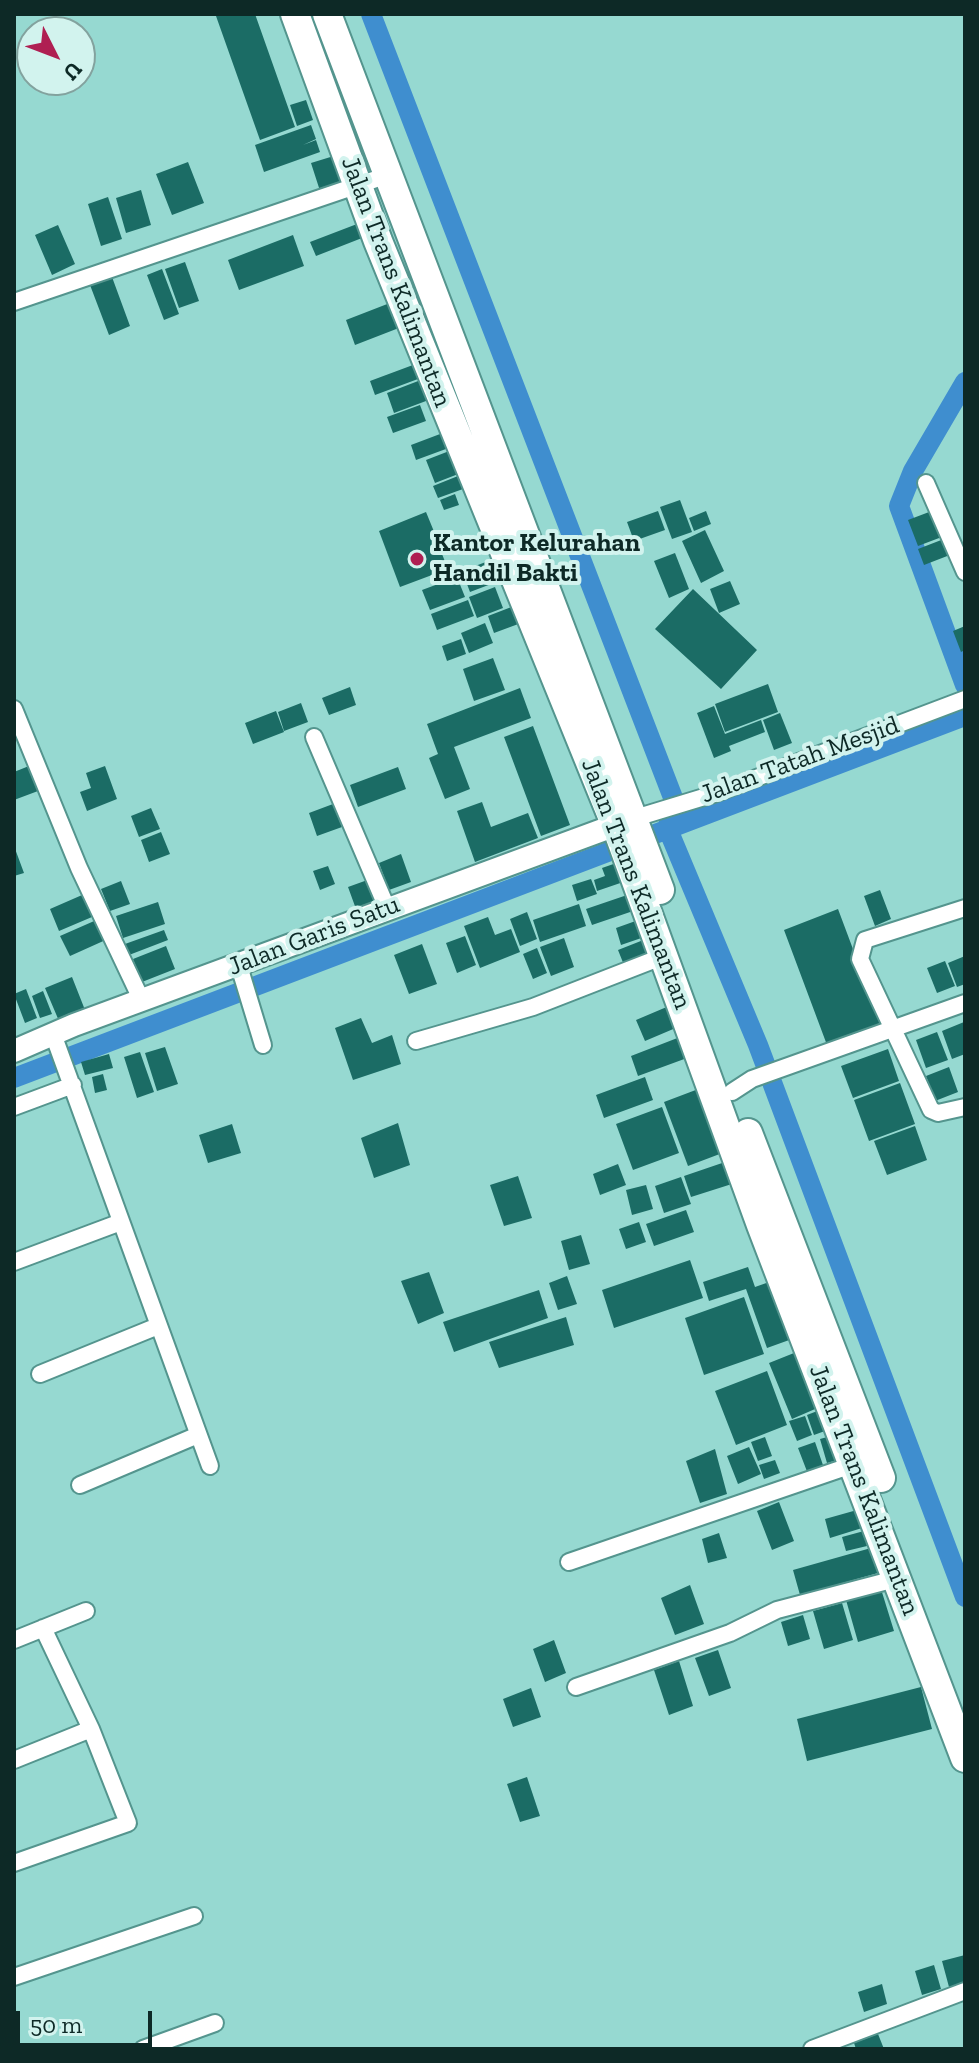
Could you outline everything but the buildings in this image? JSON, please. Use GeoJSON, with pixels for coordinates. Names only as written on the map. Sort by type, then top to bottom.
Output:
{"type":"FeatureCollection","features":[{"type":"Feature","properties":{"kind":"highway","name":"Jalan Trans Kalimantan"},"geometry":{"type":"LineString","coordinates":[[295,14],[378,241],[625,820]]}},
{"type":"Feature","properties":{"kind":"highway","name":"Jalan Trans Kalimantan"},"geometry":{"type":"LineString","coordinates":[[327,14],[410,227],[645,876],[742,1086],[855,1464],[965,1758]]}},
{"type":"Feature","properties":{"kind":"highway"},"geometry":{"type":"LineString","coordinates":[[378,241],[410,227]]}},
{"type":"Feature","properties":{"kind":"highway","name":"Jalan Trans Kalimantan"},"geometry":{"type":"LineString","coordinates":[[645,876],[664,956],[761,1225],[820,1345],[965,1708]]}},
{"type":"Feature","properties":{"kind":"street"},"geometry":{"type":"LineString","coordinates":[[14,302],[358,188],[388,175]]}},
{"type":"Feature","properties":{"kind":"street"},"geometry":{"type":"LineString","coordinates":[[926,483],[965,572]]}},
{"type":"Feature","properties":{"kind":"street","name":"Jalan Tatah Mesjid"},"geometry":{"type":"LineString","coordinates":[[625,820],[704,797],[964,699]]}},
{"type":"Feature","properties":{"kind":"street"},"geometry":{"type":"LineString","coordinates":[[14,709],[79,868],[142,1001]]}},
{"type":"Feature","properties":{"kind":"street"},"geometry":{"type":"LineString","coordinates":[[314,737],[387,908]]}},
{"type":"Feature","properties":{"kind":"street","name":"Jalan Garis Satu"},"geometry":{"type":"LineString","coordinates":[[14,1051],[57,1042],[142,1001],[242,973],[387,908],[625,820]]}},
{"type":"Feature","properties":{"kind":"street"},"geometry":{"type":"LineString","coordinates":[[965,908],[863,944],[860,959],[931,1110],[938,1113],[965,1107]]}},
{"type":"Feature","properties":{"kind":"street"},"geometry":{"type":"LineString","coordinates":[[416,1041],[533,1007],[664,956]]}},
{"type":"Feature","properties":{"kind":"street"},"geometry":{"type":"LineString","coordinates":[[242,973],[263,1045]]}},
{"type":"Feature","properties":{"kind":"street"},"geometry":{"type":"LineString","coordinates":[[742,1086],[784,1067],[965,1003]]}},
{"type":"Feature","properties":{"kind":"street"},"geometry":{"type":"LineString","coordinates":[[57,1042],[210,1466]]}},
{"type":"Feature","properties":{"kind":"street"},"geometry":{"type":"LineString","coordinates":[[14,1107],[70,1077]]}},
{"type":"Feature","properties":{"kind":"street"},"geometry":{"type":"LineString","coordinates":[[14,1262],[121,1222]]}},
{"type":"Feature","properties":{"kind":"street"},"geometry":{"type":"LineString","coordinates":[[40,1374],[158,1326]]}},
{"type":"Feature","properties":{"kind":"street"},"geometry":{"type":"LineString","coordinates":[[80,1485],[198,1435]]}},
{"type":"Feature","properties":{"kind":"street"},"geometry":{"type":"LineString","coordinates":[[569,1562],[855,1464]]}},
{"type":"Feature","properties":{"kind":"street"},"geometry":{"type":"LineString","coordinates":[[576,1687],[730,1633],[777,1610],[899,1578]]}},
{"type":"Feature","properties":{"kind":"street"},"geometry":{"type":"LineString","coordinates":[[14,1640],[86,1611]]}},
{"type":"Feature","properties":{"kind":"street"},"geometry":{"type":"LineString","coordinates":[[14,1863],[128,1823],[91,1729],[43,1628]]}},
{"type":"Feature","properties":{"kind":"street"},"geometry":{"type":"LineString","coordinates":[[14,1760],[91,1729]]}},
{"type":"Feature","properties":{"kind":"street"},"geometry":{"type":"LineString","coordinates":[[14,1977],[194,1916]]}},
{"type":"Feature","properties":{"kind":"street"},"geometry":{"type":"LineString","coordinates":[[812,2049],[965,1991]]}},
{"type":"Feature","properties":{"kind":"street"},"geometry":{"type":"LineString","coordinates":[[143,2049],[215,2023]]}},
{"type":"Feature","properties":{"kind":"waterway"},"geometry":{"type":"LineString","coordinates":[[371,14],[682,821]]}},
{"type":"Feature","properties":{"kind":"waterway"},"geometry":{"type":"LineString","coordinates":[[965,382],[913,471],[899,506],[965,685]]}},
{"type":"Feature","properties":{"kind":"waterway"},"geometry":{"type":"LineString","coordinates":[[14,1078],[965,716]]}},
{"type":"Feature","properties":{"kind":"waterway"},"geometry":{"type":"LineString","coordinates":[[667,827],[758,1045],[965,1597]]}},
{"type":"Feature","properties":{"kind":"place","name":"Kantor Kelurahan Handil Bakti"},"geometry":{"type":"Point","coordinates":[417,559]}}]}
